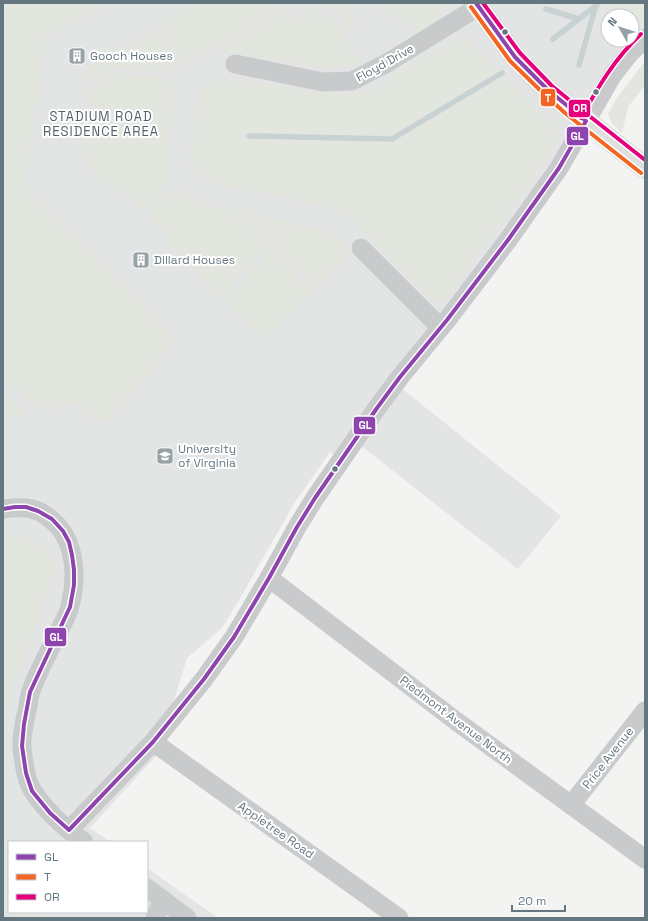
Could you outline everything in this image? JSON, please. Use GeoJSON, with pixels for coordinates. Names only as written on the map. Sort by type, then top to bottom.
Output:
{"type":"FeatureCollection","features":[{"type":"Feature","properties":{"kind":"main road"},"geometry":{"type":"LineString","coordinates":[[477,5],[515,57],[548,90],[645,168]]}},
{"type":"Feature","properties":{"kind":"street","name":"Floyd Drive"},"geometry":{"type":"LineString","coordinates":[[235,64],[323,82],[352,81],[387,64],[477,5]]}},
{"type":"Feature","properties":{"kind":"street"},"geometry":{"type":"LineString","coordinates":[[69,830],[153,742],[204,679],[234,637],[315,498],[400,377],[447,320],[508,240],[558,168],[612,76],[630,52],[645,38]]}},
{"type":"Feature","properties":{"kind":"street"},"geometry":{"type":"LineString","coordinates":[[361,248],[440,327]]}},
{"type":"Feature","properties":{"kind":"street"},"geometry":{"type":"LineString","coordinates":[[3,509],[26,507],[38,511],[52,519],[63,531],[69,542],[74,570],[74,585],[70,607],[30,692],[24,724],[22,746],[26,773],[32,791],[50,813],[83,841]]}},
{"type":"Feature","properties":{"kind":"street","name":"Piedmont Avenue North"},"geometry":{"type":"LineString","coordinates":[[269,578],[456,721],[645,859]]}},
{"type":"Feature","properties":{"kind":"street","name":"Price Avenue"},"geometry":{"type":"LineString","coordinates":[[572,805],[645,710]]}},
{"type":"Feature","properties":{"kind":"street","name":"Appletree Road"},"geometry":{"type":"LineString","coordinates":[[153,742],[399,918]]}},
{"type":"Feature","properties":{"kind":"street"},"geometry":{"type":"LineString","coordinates":[[148,889],[187,918]]}},
{"type":"Feature","properties":{"kind":"street"},"geometry":{"type":"LineString","coordinates":[[155,918],[163,900]]}},
{"type":"Feature","properties":{"kind":"shaded area","name":"University of Virginia"},"geometry":{"type":"Polygon","coordinates":[[[3,3],[645,3],[645,39],[640,46],[640,8],[600,8],[600,48],[638,48],[395,383],[561,516],[518,569],[355,441],[341,461],[330,452],[295,502],[222,628],[187,658],[158,754],[90,828],[109,841],[8,841],[8,913],[148,913],[148,869],[218,918],[3,918],[3,3]]]}},
{"type":"Feature","properties":{"kind":"shaded area"},"geometry":{"type":"Polygon","coordinates":[[[3,3],[109,3],[46,40],[25,186],[142,302],[157,318],[174,342],[109,421],[98,421],[76,404],[43,411],[38,409],[3,380],[3,3]]]}},
{"type":"Feature","properties":{"kind":"shaded area"},"geometry":{"type":"Polygon","coordinates":[[[194,3],[285,3],[280,9],[184,64],[160,22],[194,3]]]}},
{"type":"Feature","properties":{"kind":"shaded area"},"geometry":{"type":"Polygon","coordinates":[[[319,3],[346,3],[360,26],[352,32],[345,21],[333,11],[319,3]]]}},
{"type":"Feature","properties":{"kind":"shaded area"},"geometry":{"type":"Polygon","coordinates":[[[379,3],[445,3],[437,23],[421,34],[384,12],[379,3]]]}},
{"type":"Feature","properties":{"kind":"shaded area"},"geometry":{"type":"Polygon","coordinates":[[[611,3],[645,3],[645,21],[640,25],[640,8],[608,8],[611,3]]]}},
{"type":"Feature","properties":{"kind":"shaded area"},"geometry":{"type":"Polygon","coordinates":[[[294,7],[292,18],[297,23],[305,19],[305,11],[301,8],[314,8],[339,25],[352,47],[351,51],[358,50],[360,60],[349,66],[328,69],[220,51],[294,7]]]}},
{"type":"Feature","properties":{"kind":"shaded area"},"geometry":{"type":"Polygon","coordinates":[[[156,30],[164,39],[179,66],[175,71],[166,74],[117,67],[102,71],[92,79],[83,94],[87,69],[142,36],[156,30]]]}},
{"type":"Feature","properties":{"kind":"shaded area"},"geometry":{"type":"Polygon","coordinates":[[[455,37],[469,40],[479,48],[515,88],[559,128],[561,139],[446,299],[432,299],[428,297],[346,213],[328,206],[205,182],[198,176],[191,159],[195,110],[199,97],[204,88],[215,77],[350,95],[372,89],[455,37]]]}},
{"type":"Feature","properties":{"kind":"shaded area"},"geometry":{"type":"Polygon","coordinates":[[[645,61],[645,85],[628,107],[622,133],[612,123],[608,114],[617,98],[645,61]]]}},
{"type":"Feature","properties":{"kind":"shaded area"},"geometry":{"type":"Polygon","coordinates":[[[117,72],[172,79],[177,82],[168,161],[170,175],[167,185],[143,209],[127,198],[106,187],[93,174],[83,160],[82,145],[84,131],[92,116],[87,103],[92,89],[105,75],[117,72]]]}},
{"type":"Feature","properties":{"kind":"shaded area"},"geometry":{"type":"Polygon","coordinates":[[[177,188],[203,203],[229,209],[255,231],[264,248],[220,296],[165,240],[170,235],[148,214],[162,199],[177,188]]]}},
{"type":"Feature","properties":{"kind":"shaded area"},"geometry":{"type":"Polygon","coordinates":[[[236,209],[291,222],[269,245],[250,219],[236,209]]]}},
{"type":"Feature","properties":{"kind":"shaded area"},"geometry":{"type":"Polygon","coordinates":[[[294,225],[302,225],[331,234],[351,251],[318,287],[274,247],[294,225]]]}},
{"type":"Feature","properties":{"kind":"shaded area"},"geometry":{"type":"Polygon","coordinates":[[[269,253],[275,254],[313,291],[264,340],[230,307],[226,301],[269,253]]]}},
{"type":"Feature","properties":{"kind":"shaded area"},"geometry":{"type":"Polygon","coordinates":[[[3,392],[27,412],[3,420],[3,392]]]}},
{"type":"Feature","properties":{"kind":"shaded area"},"geometry":{"type":"Polygon","coordinates":[[[24,537],[48,550],[56,569],[10,696],[3,739],[3,540],[24,537]]]}},
{"type":"Feature","properties":{"kind":"shaded area"},"geometry":{"type":"Polygon","coordinates":[[[3,763],[9,802],[3,801],[3,763]]]}},
{"type":"Feature","properties":{"kind":"shaded area"},"geometry":{"type":"Polygon","coordinates":[[[18,913],[41,913],[39,918],[16,918],[18,913]]]}},
{"type":"Feature","properties":{"kind":"waterway"},"geometry":{"type":"LineString","coordinates":[[579,65],[596,5]]}},
{"type":"Feature","properties":{"kind":"waterway"},"geometry":{"type":"LineString","coordinates":[[553,39],[597,5]]}},
{"type":"Feature","properties":{"kind":"waterway"},"geometry":{"type":"LineString","coordinates":[[546,9],[579,19]]}},
{"type":"Feature","properties":{"kind":"waterway"},"geometry":{"type":"LineString","coordinates":[[249,136],[392,139],[502,73]]}},
{"type":"Feature","properties":{"kind":"transit line","name":"GL"},"geometry":{"type":"LineString","coordinates":[[3,509],[26,507],[38,511],[52,519],[63,531],[69,542],[72,555],[74,585],[70,607],[30,692],[24,724],[22,746],[26,773],[32,791],[50,813],[69,830],[153,742],[204,679],[234,637],[315,498],[400,377],[447,320],[508,240],[559,168],[586,121],[548,90],[515,57],[476,3]]}},
{"type":"Feature","properties":{"kind":"transit line","name":"OR"},"geometry":{"type":"LineString","coordinates":[[483,3],[520,53],[552,86],[645,160]]}},
{"type":"Feature","properties":{"kind":"transit line","name":"T"},"geometry":{"type":"LineString","coordinates":[[471,7],[510,61],[565,113],[641,173]]}},
{"type":"Feature","properties":{"kind":"transit line","name":"OR"},"geometry":{"type":"LineString","coordinates":[[581,118],[615,63],[641,34]]}},
{"type":"Feature","properties":{"kind":"place","name":"Gooch Houses"},"geometry":{"type":"Point","coordinates":[77,56]}},
{"type":"Feature","properties":{"kind":"place","name":"Dillard Houses"},"geometry":{"type":"Point","coordinates":[141,260]}},
{"type":"Feature","properties":{"kind":"place","name":"University of Virginia"},"geometry":{"type":"Point","coordinates":[165,456]}},
{"type":"Feature","properties":{"kind":"district","name":"STADIUM ROAD RESIDENCE AREA"},"geometry":{"type":"Point","coordinates":[101,124]}}]}
